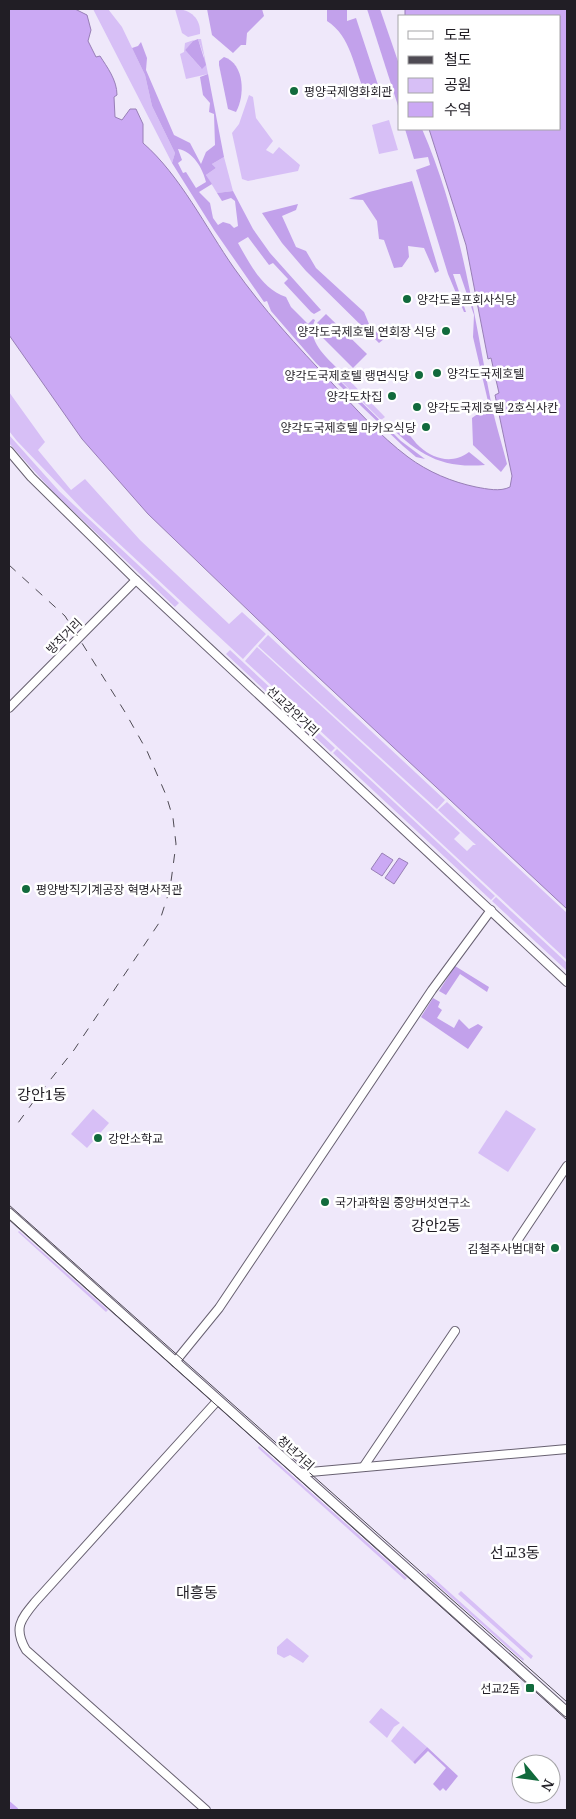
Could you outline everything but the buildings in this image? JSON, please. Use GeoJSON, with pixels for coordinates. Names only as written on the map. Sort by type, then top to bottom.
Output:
{"type":"FeatureCollection","features":[{"type":"Feature","properties":{"kind":"main road","name":"청년거리"},"geometry":{"type":"LineString","coordinates":[[9,1213],[567,1712]]}},
{"type":"Feature","properties":{"kind":"street","name":"선교강안거리"},"geometry":{"type":"LineString","coordinates":[[9,451],[31,477],[136,580],[567,982]]}},
{"type":"Feature","properties":{"kind":"street","name":"방직거리"},"geometry":{"type":"LineString","coordinates":[[9,708],[136,580]]}},
{"type":"Feature","properties":{"kind":"street"},"geometry":{"type":"LineString","coordinates":[[175,1362],[219,1308],[432,990],[491,910]]}},
{"type":"Feature","properties":{"kind":"street"},"geometry":{"type":"LineString","coordinates":[[515,1250],[517,1241],[567,1166]]}},
{"type":"Feature","properties":{"kind":"street"},"geometry":{"type":"LineString","coordinates":[[364,1466],[455,1331]]}},
{"type":"Feature","properties":{"kind":"street"},"geometry":{"type":"LineString","coordinates":[[206,1810],[26,1650],[20,1640],[19,1629],[21,1619],[35,1602],[218,1400]]}},
{"type":"Feature","properties":{"kind":"street"},"geometry":{"type":"LineString","coordinates":[[299,1473],[567,1449]]}},
{"type":"Feature","properties":{"kind":"green space"},"geometry":{"type":"Polygon","coordinates":[[[93,9],[108,9],[122,27],[145,75],[152,106],[175,153],[172,163],[93,9]]]}},
{"type":"Feature","properties":{"kind":"green space"},"geometry":{"type":"Polygon","coordinates":[[[175,9],[186,11],[197,19],[200,34],[188,37],[182,33],[175,9]]]}},
{"type":"Feature","properties":{"kind":"green space"},"geometry":{"type":"Polygon","coordinates":[[[198,39],[201,39],[208,74],[186,79],[180,54],[184,52],[185,43],[194,40],[185,50],[201,68],[204,56],[198,39]]]}},
{"type":"Feature","properties":{"kind":"green space"},"geometry":{"type":"Polygon","coordinates":[[[249,95],[253,97],[256,118],[273,141],[266,150],[273,154],[279,147],[300,165],[298,171],[248,181],[242,179],[232,133],[239,124],[249,95]]]}},
{"type":"Feature","properties":{"kind":"green space"},"geometry":{"type":"Polygon","coordinates":[[[389,120],[398,150],[379,154],[372,125],[389,120]]]}},
{"type":"Feature","properties":{"kind":"green space"},"geometry":{"type":"Polygon","coordinates":[[[224,157],[233,191],[217,193],[206,175],[216,168],[212,164],[224,157]]]}},
{"type":"Feature","properties":{"kind":"green space"},"geometry":{"type":"Polygon","coordinates":[[[346,377],[385,417],[381,420],[341,381],[346,377]]]}},
{"type":"Feature","properties":{"kind":"green space"},"geometry":{"type":"Polygon","coordinates":[[[9,392],[45,442],[38,450],[71,490],[85,479],[140,540],[229,624],[242,612],[266,634],[243,659],[84,511],[17,441],[9,431],[9,392]]]}},
{"type":"Feature","properties":{"kind":"green space"},"geometry":{"type":"Polygon","coordinates":[[[9,435],[59,491],[179,603],[175,607],[55,494],[9,443],[9,435]]]}},
{"type":"Feature","properties":{"kind":"green space"},"geometry":{"type":"Polygon","coordinates":[[[268,635],[445,800],[437,809],[258,646],[268,635]]]}},
{"type":"Feature","properties":{"kind":"green space"},"geometry":{"type":"Polygon","coordinates":[[[257,647],[460,833],[454,839],[467,851],[473,845],[476,845],[438,810],[447,802],[567,913],[567,960],[245,661],[257,647]]]}},
{"type":"Feature","properties":{"kind":"green space"},"geometry":{"type":"Polygon","coordinates":[[[230,650],[335,748],[331,752],[226,654],[230,650]]]}},
{"type":"Feature","properties":{"kind":"green space"},"geometry":{"type":"Polygon","coordinates":[[[337,749],[495,896],[491,900],[333,753],[337,749]]]}},
{"type":"Feature","properties":{"kind":"green space"},"geometry":{"type":"Polygon","coordinates":[[[496,897],[567,963],[567,971],[492,901],[496,897]]]}},
{"type":"Feature","properties":{"kind":"green space"},"geometry":{"type":"Polygon","coordinates":[[[93,1109],[109,1123],[87,1148],[71,1134],[93,1109]]]}},
{"type":"Feature","properties":{"kind":"green space"},"geometry":{"type":"Polygon","coordinates":[[[506,1110],[536,1129],[508,1172],[478,1153],[506,1110]]]}},
{"type":"Feature","properties":{"kind":"green space"},"geometry":{"type":"Polygon","coordinates":[[[19,1231],[108,1310],[106,1312],[19,1231]]]}},
{"type":"Feature","properties":{"kind":"green space"},"geometry":{"type":"Polygon","coordinates":[[[259,1446],[407,1578],[405,1580],[258,1448],[259,1446]]]}},
{"type":"Feature","properties":{"kind":"green space"},"geometry":{"type":"Polygon","coordinates":[[[428,1573],[524,1659],[523,1661],[426,1575],[428,1573]]]}},
{"type":"Feature","properties":{"kind":"green space"},"geometry":{"type":"Polygon","coordinates":[[[461,1591],[533,1656],[531,1659],[458,1594],[461,1591]]]}},
{"type":"Feature","properties":{"kind":"green space"},"geometry":{"type":"Polygon","coordinates":[[[287,1638],[309,1656],[303,1663],[290,1655],[284,1658],[277,1654],[277,1647],[287,1638]]]}},
{"type":"Feature","properties":{"kind":"green space"},"geometry":{"type":"Polygon","coordinates":[[[381,1708],[400,1723],[394,1727],[387,1738],[369,1722],[381,1708]]]}},
{"type":"Feature","properties":{"kind":"green space"},"geometry":{"type":"Polygon","coordinates":[[[403,1726],[427,1747],[413,1762],[391,1741],[403,1726]]]}},
{"type":"Feature","properties":{"kind":"shaded area"},"geometry":{"type":"Polygon","coordinates":[[[207,9],[262,9],[264,16],[247,33],[246,45],[241,45],[233,53],[212,35],[207,9]]]}},
{"type":"Feature","properties":{"kind":"shaded area"},"geometry":{"type":"Polygon","coordinates":[[[327,9],[347,9],[347,21],[356,18],[380,91],[365,93],[347,44],[342,35],[327,21],[327,9]]]}},
{"type":"Feature","properties":{"kind":"shaded area"},"geometry":{"type":"Polygon","coordinates":[[[367,9],[380,9],[398,61],[398,106],[367,9]]]}},
{"type":"Feature","properties":{"kind":"shaded area"},"geometry":{"type":"Polygon","coordinates":[[[198,39],[206,65],[202,69],[185,50],[193,41],[198,39]]]}},
{"type":"Feature","properties":{"kind":"shaded area"},"geometry":{"type":"Polygon","coordinates":[[[141,42],[147,58],[146,70],[174,135],[190,143],[201,164],[206,152],[215,145],[214,114],[209,112],[210,103],[203,95],[200,77],[208,74],[224,157],[212,164],[216,168],[206,175],[212,184],[199,192],[210,203],[213,218],[218,225],[223,222],[230,224],[234,228],[238,226],[235,201],[231,198],[222,201],[217,193],[233,191],[253,229],[270,253],[321,310],[314,314],[311,312],[284,283],[288,279],[273,263],[269,265],[248,237],[238,243],[257,275],[270,288],[286,297],[291,307],[308,324],[313,319],[315,320],[313,335],[319,348],[340,371],[342,370],[347,375],[341,382],[401,441],[425,459],[416,457],[403,446],[316,363],[271,311],[267,301],[264,302],[214,230],[172,163],[175,153],[152,106],[145,75],[132,48],[138,46],[141,42]],[[178,149],[182,160],[178,163],[183,173],[186,172],[196,188],[206,182],[205,177],[197,161],[183,150],[178,149]]]}},
{"type":"Feature","properties":{"kind":"shaded area"},"geometry":{"type":"Polygon","coordinates":[[[224,57],[236,66],[241,81],[241,98],[236,112],[228,109],[219,65],[219,61],[224,57]]]}},
{"type":"Feature","properties":{"kind":"shaded area"},"geometry":{"type":"Polygon","coordinates":[[[405,130],[422,130],[435,162],[456,229],[464,263],[493,410],[507,464],[501,472],[473,445],[472,418],[479,413],[486,415],[482,410],[485,407],[490,410],[473,337],[474,315],[460,274],[453,274],[466,312],[464,312],[448,274],[416,170],[430,165],[428,157],[414,159],[405,130]]]}},
{"type":"Feature","properties":{"kind":"shaded area"},"geometry":{"type":"Polygon","coordinates":[[[412,181],[439,271],[435,273],[424,248],[408,246],[409,257],[402,267],[394,268],[384,240],[379,239],[377,221],[363,200],[349,199],[368,192],[412,181]]]}},
{"type":"Feature","properties":{"kind":"shaded area"},"geometry":{"type":"Polygon","coordinates":[[[298,204],[296,210],[282,216],[296,247],[306,251],[316,268],[364,312],[369,324],[384,339],[379,343],[306,271],[282,243],[262,213],[298,204]]]}},
{"type":"Feature","properties":{"kind":"shaded area"},"geometry":{"type":"Polygon","coordinates":[[[326,314],[367,354],[353,368],[319,334],[317,323],[326,314]]]}},
{"type":"Feature","properties":{"kind":"shaded area"},"geometry":{"type":"Polygon","coordinates":[[[387,421],[405,431],[420,447],[432,455],[450,459],[463,456],[469,452],[485,465],[469,466],[454,464],[430,457],[408,442],[385,422],[387,421]]]}},
{"type":"Feature","properties":{"kind":"shaded area"},"geometry":{"type":"Polygon","coordinates":[[[455,966],[489,987],[487,992],[460,974],[446,995],[439,991],[455,966]]]}},
{"type":"Feature","properties":{"kind":"shaded area"},"geometry":{"type":"Polygon","coordinates":[[[433,998],[440,1002],[438,1007],[442,1010],[437,1018],[454,1028],[459,1019],[469,1029],[478,1024],[483,1027],[468,1049],[421,1017],[433,998]]]}},
{"type":"Feature","properties":{"kind":"shaded area"},"geometry":{"type":"Polygon","coordinates":[[[427,1747],[458,1776],[446,1791],[443,1788],[440,1791],[433,1784],[446,1768],[428,1751],[415,1764],[413,1762],[427,1747]]]}},
{"type":"Feature","properties":{"kind":"water"},"geometry":{"type":"Polygon","coordinates":[[[9,9],[75,9],[87,15],[91,30],[88,41],[96,57],[100,56],[106,65],[117,89],[117,95],[114,97],[115,117],[122,120],[130,109],[136,109],[143,124],[143,143],[169,170],[234,268],[306,355],[368,422],[408,457],[432,472],[458,482],[498,490],[510,487],[512,476],[495,395],[499,393],[491,358],[488,359],[466,245],[429,130],[561,130],[561,15],[405,15],[405,9],[567,9],[567,909],[304,664],[148,514],[82,439],[9,335],[9,9]]]}},
{"type":"Feature","properties":{"kind":"water"},"geometry":{"type":"Polygon","coordinates":[[[382,853],[393,860],[382,876],[371,869],[382,853]]]}},
{"type":"Feature","properties":{"kind":"water"},"geometry":{"type":"Polygon","coordinates":[[[399,858],[408,863],[394,884],[385,878],[399,858]]]}},
{"type":"Feature","properties":{"kind":"waterway"},"geometry":{"type":"LineString","coordinates":[[9,1804],[16,1810]]}},
{"type":"Feature","properties":{"kind":"tram line"},"geometry":{"type":"LineString","coordinates":[[9,1205],[567,1702]]}},
{"type":"Feature","properties":{"kind":"tram line"},"geometry":{"type":"LineString","coordinates":[[9,1219],[567,1720]]}},
{"type":"Feature","properties":{"kind":"railway"},"geometry":{"type":"LineString","coordinates":[[9,565],[65,616],[125,712],[147,751],[166,795],[173,818],[176,844],[170,889],[159,923],[74,1050],[18,1123]]}},
{"type":"Feature","properties":{"kind":"place","name":"평양국제영화회관"},"geometry":{"type":"Point","coordinates":[294,91]}},
{"type":"Feature","properties":{"kind":"place","name":"양각도골프회사식당"},"geometry":{"type":"Point","coordinates":[407,299]}},
{"type":"Feature","properties":{"kind":"place","name":"양각도국제호텔 연회장 식당"},"geometry":{"type":"Point","coordinates":[446,331]}},
{"type":"Feature","properties":{"kind":"place","name":"양각도국제호텔"},"geometry":{"type":"Point","coordinates":[437,373]}},
{"type":"Feature","properties":{"kind":"place","name":"양각도국제호텔 랭면식당"},"geometry":{"type":"Point","coordinates":[419,375]}},
{"type":"Feature","properties":{"kind":"place","name":"양각도차집"},"geometry":{"type":"Point","coordinates":[392,396]}},
{"type":"Feature","properties":{"kind":"place","name":"양각도국제호텔 2호식사칸"},"geometry":{"type":"Point","coordinates":[417,407]}},
{"type":"Feature","properties":{"kind":"place","name":"양각도국제호텔 마카오식당"},"geometry":{"type":"Point","coordinates":[426,427]}},
{"type":"Feature","properties":{"kind":"place","name":"평양방직기계공장 혁명사적관"},"geometry":{"type":"Point","coordinates":[26,889]}},
{"type":"Feature","properties":{"kind":"place","name":"강안소학교"},"geometry":{"type":"Point","coordinates":[98,1138]}},
{"type":"Feature","properties":{"kind":"place","name":"국가과학원 중앙버섯연구소"},"geometry":{"type":"Point","coordinates":[325,1202]}},
{"type":"Feature","properties":{"kind":"place","name":"김철주사범대학"},"geometry":{"type":"Point","coordinates":[555,1248]}},
{"type":"Feature","properties":{"kind":"place","name":"선교2돔"},"geometry":{"type":"Point","coordinates":[530,1688]}},
{"type":"Feature","properties":{"kind":"district","name":"강안1동"},"geometry":{"type":"Point","coordinates":[42,1094]}},
{"type":"Feature","properties":{"kind":"district","name":"강안2동"},"geometry":{"type":"Point","coordinates":[436,1225]}},
{"type":"Feature","properties":{"kind":"district","name":"선교3동"},"geometry":{"type":"Point","coordinates":[515,1552]}},
{"type":"Feature","properties":{"kind":"district","name":"대흥동"},"geometry":{"type":"Point","coordinates":[197,1592]}}]}
